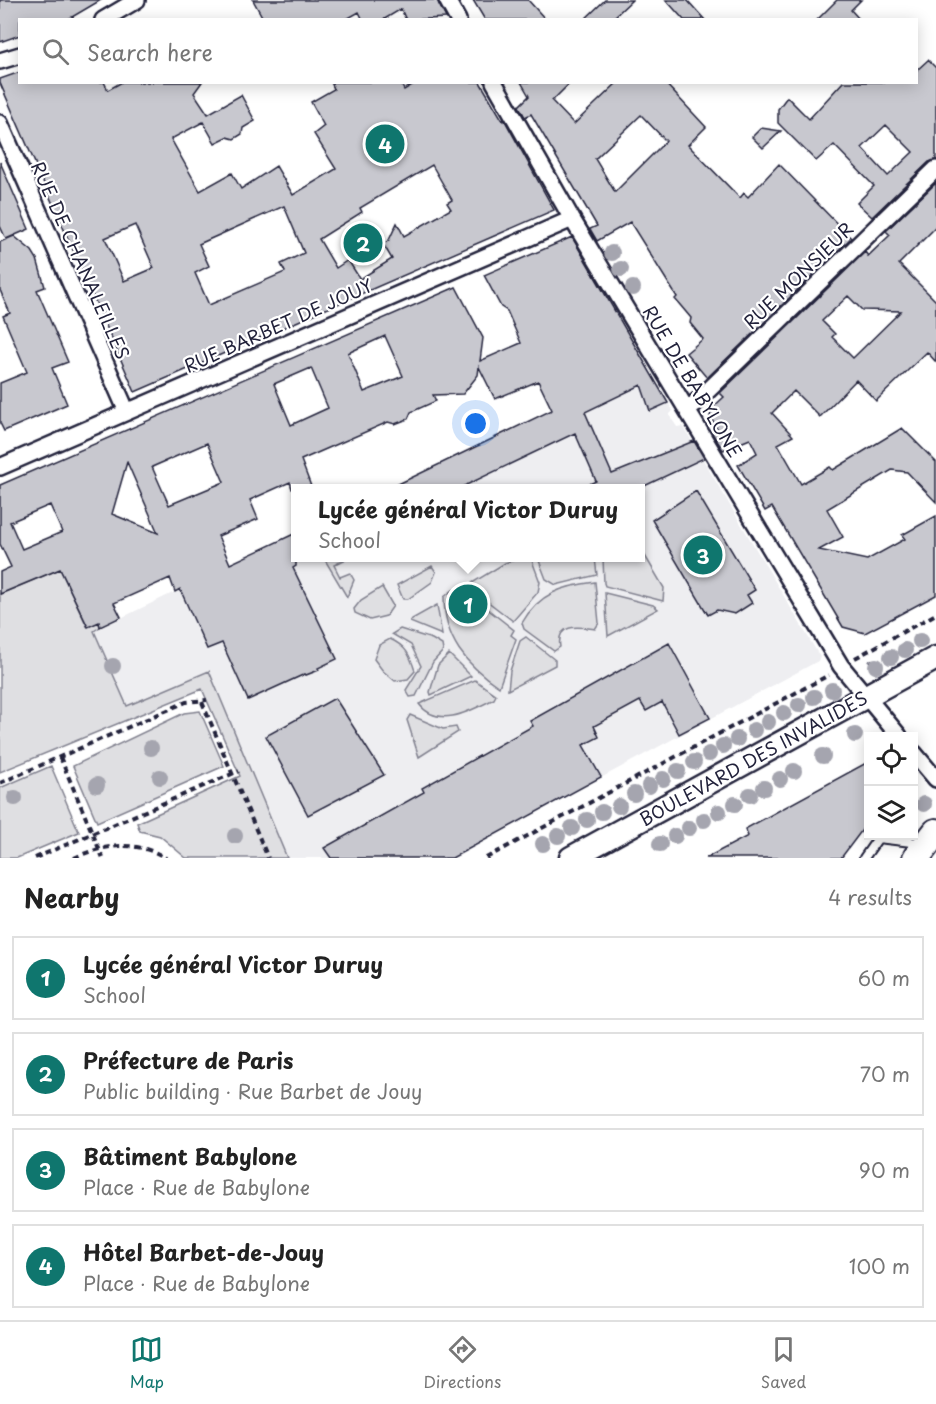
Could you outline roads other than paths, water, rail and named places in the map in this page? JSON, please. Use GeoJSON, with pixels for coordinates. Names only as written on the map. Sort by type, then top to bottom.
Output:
{"type":"FeatureCollection","features":[{"type":"Feature","properties":{"kind":"main road","name":"BOULEVARD DES INVALIDES"},"geometry":{"type":"LineString","coordinates":[[571,858],[936,658]]}},
{"type":"Feature","properties":{"kind":"street"},"geometry":{"type":"LineString","coordinates":[[106,18],[137,0]]}},
{"type":"Feature","properties":{"kind":"street"},"geometry":{"type":"LineString","coordinates":[[447,0],[457,18]]}},
{"type":"Feature","properties":{"kind":"street"},"geometry":{"type":"LineString","coordinates":[[0,62],[18,56]]}},
{"type":"Feature","properties":{"kind":"street","name":"RUE DE BABYLONE"},"geometry":{"type":"LineString","coordinates":[[495,84],[572,219],[842,666],[896,732]]}},
{"type":"Feature","properties":{"kind":"street","name":"RUE DE CHANALEILLES"},"geometry":{"type":"LineString","coordinates":[[0,123],[127,412]]}},
{"type":"Feature","properties":{"kind":"street","name":"RUE MONSIEUR"},"geometry":{"type":"LineString","coordinates":[[688,410],[936,169]]}},
{"type":"Feature","properties":{"kind":"street","name":"RUE BARBET DE JOUY"},"geometry":{"type":"LineString","coordinates":[[0,467],[572,219]]}},
{"type":"Feature","properties":{"kind":"street"},"geometry":{"type":"LineString","coordinates":[[918,758],[936,779]]}},
{"type":"Feature","properties":{"kind":"lane"},"geometry":{"type":"LineString","coordinates":[[864,858],[878,838],[928,848]]}},
{"type":"Feature","properties":{"kind":"place","name":"Hôtel Barbet-de-Jouy"},"geometry":{"type":"Point","coordinates":[385,144]}},
{"type":"Feature","properties":{"kind":"place","name":"Préfecture de Paris"},"geometry":{"type":"Point","coordinates":[363,243]}},
{"type":"Feature","properties":{"kind":"place","name":"Bâtiment Babylone"},"geometry":{"type":"Point","coordinates":[703,555]}},
{"type":"Feature","properties":{"kind":"place","name":"Lycée général Victor Duruy"},"geometry":{"type":"Point","coordinates":[468,604]}}]}
